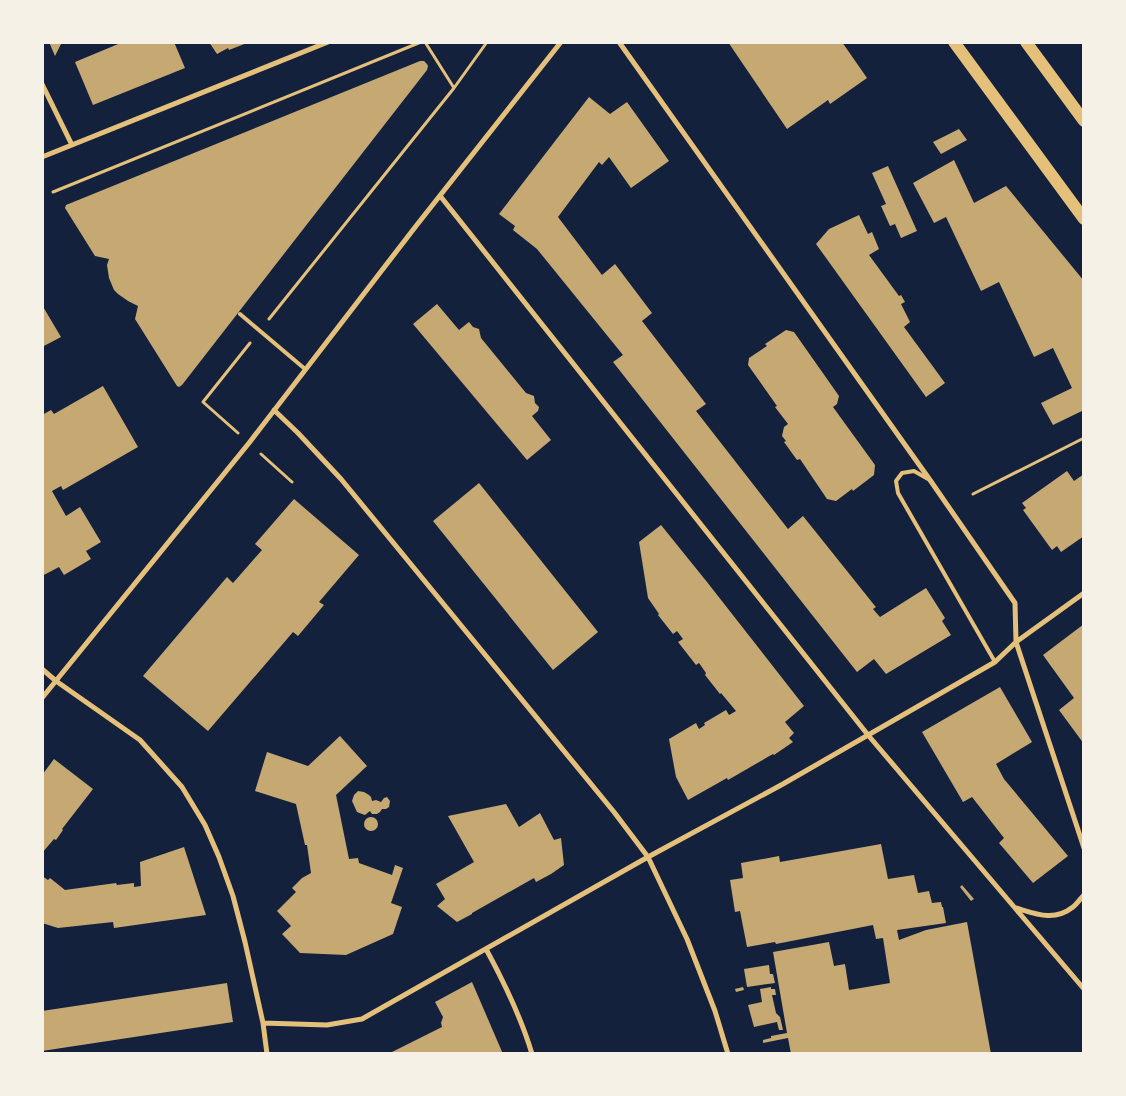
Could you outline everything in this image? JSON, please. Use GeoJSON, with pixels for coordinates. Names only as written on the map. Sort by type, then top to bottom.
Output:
{"type":"FeatureCollection","features":[{"type":"Feature","properties":{"kind":"main road"},"geometry":{"type":"LineString","coordinates":[[954,42],[1084,219]]}},
{"type":"Feature","properties":{"kind":"main road"},"geometry":{"type":"LineString","coordinates":[[1026,42],[1084,121]]}},
{"type":"Feature","properties":{"kind":"street"},"geometry":{"type":"LineString","coordinates":[[42,157],[316,44],[328,42]]}},
{"type":"Feature","properties":{"kind":"street"},"geometry":{"type":"LineString","coordinates":[[42,698],[248,443],[561,42]]}},
{"type":"Feature","properties":{"kind":"street"},"geometry":{"type":"LineString","coordinates":[[620,42],[1015,603],[1016,642],[1084,848]]}},
{"type":"Feature","properties":{"kind":"street"},"geometry":{"type":"LineString","coordinates":[[42,84],[72,145]]}},
{"type":"Feature","properties":{"kind":"street"},"geometry":{"type":"LineString","coordinates":[[441,196],[868,735],[1084,989]]}},
{"type":"Feature","properties":{"kind":"street"},"geometry":{"type":"LineString","coordinates":[[274,410],[340,479],[648,857],[687,939],[715,1011],[728,1054]]}},
{"type":"Feature","properties":{"kind":"street"},"geometry":{"type":"LineString","coordinates":[[263,1024],[327,1025],[362,1019],[648,857],[783,784],[995,662],[1016,642],[1084,593]]}},
{"type":"Feature","properties":{"kind":"street"},"geometry":{"type":"LineString","coordinates":[[42,669],[56,681],[140,740],[182,787],[205,825],[233,896],[263,1024],[266,1054]]}},
{"type":"Feature","properties":{"kind":"street"},"geometry":{"type":"LineString","coordinates":[[1016,908],[1055,916],[1072,908],[1084,895]]}},
{"type":"Feature","properties":{"kind":"street"},"geometry":{"type":"LineString","coordinates":[[486,949],[499,973],[528,1038],[532,1054]]}},
{"type":"Feature","properties":{"kind":"lane"},"geometry":{"type":"LineString","coordinates":[[240,314],[305,369]]}},
{"type":"Feature","properties":{"kind":"lane"},"geometry":{"type":"LineString","coordinates":[[930,480],[914,471],[902,473],[896,481],[898,493],[995,662]]}},
{"type":"Feature","properties":{"kind":"path"},"geometry":{"type":"LineString","coordinates":[[53,192],[423,42],[454,88]]}},
{"type":"Feature","properties":{"kind":"path"},"geometry":{"type":"LineString","coordinates":[[292,482],[203,402],[454,88],[487,42]]}},
{"type":"Feature","properties":{"kind":"path"},"geometry":{"type":"LineString","coordinates":[[973,494],[1084,438]]}},
{"type":"Feature","properties":{"kind":"building"},"geometry":{"type":"Polygon","coordinates":[[[49,42],[62,42],[55,56],[49,42]]]}},
{"type":"Feature","properties":{"kind":"building"},"geometry":{"type":"Polygon","coordinates":[[[123,42],[174,42],[185,68],[93,105],[75,62],[123,42]]]}},
{"type":"Feature","properties":{"kind":"building"},"geometry":{"type":"Polygon","coordinates":[[[209,42],[247,43],[229,50],[228,48],[217,54],[209,42]]]}},
{"type":"Feature","properties":{"kind":"building"},"geometry":{"type":"Polygon","coordinates":[[[728,42],[842,42],[867,78],[830,104],[828,100],[787,129],[728,42]]]}},
{"type":"Feature","properties":{"kind":"building"},"geometry":{"type":"Polygon","coordinates":[[[424,61],[427,64],[427,70],[182,385],[177,386],[135,319],[138,306],[114,290],[109,278],[107,265],[109,259],[95,256],[65,208],[66,205],[424,61]]]}},
{"type":"Feature","properties":{"kind":"building"},"geometry":{"type":"Polygon","coordinates":[[[589,97],[610,114],[627,102],[669,161],[631,188],[609,157],[602,165],[599,162],[558,217],[602,275],[615,264],[652,313],[642,321],[706,404],[696,411],[788,529],[803,516],[876,607],[873,609],[880,617],[926,588],[945,618],[942,621],[951,635],[886,674],[874,659],[857,672],[613,362],[623,355],[537,249],[513,230],[515,226],[499,214],[589,97]]]}},
{"type":"Feature","properties":{"kind":"building"},"geometry":{"type":"Polygon","coordinates":[[[959,129],[967,140],[941,154],[933,142],[959,129]]]}},
{"type":"Feature","properties":{"kind":"building"},"geometry":{"type":"Polygon","coordinates":[[[954,160],[974,203],[1006,186],[1084,281],[1084,410],[1053,425],[1041,403],[1072,388],[1053,348],[1034,357],[999,282],[981,291],[946,217],[934,223],[913,183],[954,160]]]}},
{"type":"Feature","properties":{"kind":"building"},"geometry":{"type":"Polygon","coordinates":[[[888,166],[917,231],[901,238],[895,224],[890,226],[881,206],[886,204],[872,173],[888,166]]]}},
{"type":"Feature","properties":{"kind":"building"},"geometry":{"type":"Polygon","coordinates":[[[859,215],[868,234],[872,232],[879,249],[869,255],[905,302],[901,304],[910,322],[904,327],[945,383],[926,397],[816,244],[829,229],[859,215]]]}},
{"type":"Feature","properties":{"kind":"building"},"geometry":{"type":"Polygon","coordinates":[[[437,304],[459,330],[469,322],[473,327],[479,329],[481,338],[526,393],[534,396],[535,403],[539,407],[538,411],[532,416],[551,440],[527,460],[413,324],[437,304]]]}},
{"type":"Feature","properties":{"kind":"building"},"geometry":{"type":"Polygon","coordinates":[[[42,305],[61,337],[42,347],[42,305]]]}},
{"type":"Feature","properties":{"kind":"building"},"geometry":{"type":"Polygon","coordinates":[[[786,330],[794,332],[839,396],[837,404],[833,407],[875,465],[874,475],[836,501],[827,499],[800,459],[797,460],[784,442],[786,441],[782,436],[784,427],[788,424],[748,365],[749,358],[767,346],[765,344],[786,330]]]}},
{"type":"Feature","properties":{"kind":"building"},"geometry":{"type":"Polygon","coordinates":[[[103,386],[138,447],[63,490],[61,486],[52,491],[66,516],[80,507],[101,542],[86,551],[91,559],[64,575],[59,567],[42,576],[42,415],[51,410],[54,414],[103,386]]]}},
{"type":"Feature","properties":{"kind":"building"},"geometry":{"type":"Polygon","coordinates":[[[1067,471],[1074,481],[1084,474],[1084,536],[1061,552],[1057,546],[1052,550],[1023,510],[1026,508],[1022,503],[1067,471]]]}},
{"type":"Feature","properties":{"kind":"building"},"geometry":{"type":"Polygon","coordinates":[[[479,483],[598,632],[553,670],[433,521],[479,483]]]}},
{"type":"Feature","properties":{"kind":"building"},"geometry":{"type":"Polygon","coordinates":[[[294,499],[359,555],[319,602],[324,605],[298,636],[293,632],[208,731],[143,676],[227,577],[233,583],[262,550],[255,544],[294,499]]]}},
{"type":"Feature","properties":{"kind":"building"},"geometry":{"type":"Polygon","coordinates":[[[661,525],[804,706],[785,722],[794,733],[789,738],[793,742],[774,755],[688,800],[676,777],[669,739],[696,723],[699,729],[705,725],[704,723],[726,710],[729,715],[736,711],[705,675],[706,673],[699,663],[696,665],[678,642],[683,639],[677,631],[673,634],[648,598],[639,542],[661,525]]]}},
{"type":"Feature","properties":{"kind":"building"},"geometry":{"type":"Polygon","coordinates":[[[1084,624],[1084,744],[1059,710],[1074,698],[1043,655],[1084,624]]]}},
{"type":"Feature","properties":{"kind":"building"},"geometry":{"type":"Polygon","coordinates":[[[1000,687],[1032,742],[996,764],[1004,779],[1068,856],[1033,883],[999,843],[1004,838],[972,797],[963,802],[922,732],[1000,687]]]}},
{"type":"Feature","properties":{"kind":"building"},"geometry":{"type":"Polygon","coordinates":[[[340,736],[367,766],[336,795],[349,859],[358,858],[359,863],[392,875],[395,865],[403,868],[391,903],[402,907],[393,934],[346,955],[300,953],[282,934],[291,926],[277,911],[296,892],[292,888],[302,878],[311,873],[307,845],[305,845],[296,804],[255,791],[267,752],[308,766],[340,736]]]}},
{"type":"Feature","properties":{"kind":"building"},"geometry":{"type":"Polygon","coordinates":[[[54,759],[93,789],[62,829],[56,840],[54,839],[42,853],[42,775],[54,759]]]}},
{"type":"Feature","properties":{"kind":"building"},"geometry":{"type":"Polygon","coordinates":[[[358,791],[369,795],[372,801],[381,802],[387,797],[390,801],[389,807],[382,809],[377,814],[372,814],[370,811],[365,815],[357,812],[352,801],[358,791]]]}},
{"type":"Feature","properties":{"kind":"building"},"geometry":{"type":"Polygon","coordinates":[[[506,804],[519,827],[540,813],[554,840],[561,838],[564,865],[536,882],[534,878],[457,922],[437,906],[445,899],[436,884],[474,862],[448,816],[506,804]]]}},
{"type":"Feature","properties":{"kind":"building"},"geometry":{"type":"Polygon","coordinates":[[[368,817],[374,817],[378,824],[374,831],[368,831],[364,827],[364,821],[368,817]]]}},
{"type":"Feature","properties":{"kind":"building"},"geometry":{"type":"Polygon","coordinates":[[[881,844],[888,879],[914,875],[918,893],[929,891],[932,903],[941,902],[946,923],[897,930],[899,940],[926,930],[967,922],[991,1054],[791,1054],[788,1038],[763,1043],[763,1040],[771,1038],[771,1036],[787,1033],[773,952],[829,942],[834,966],[845,964],[849,990],[890,983],[883,938],[876,939],[873,925],[776,944],[775,942],[747,947],[740,911],[735,912],[730,880],[743,878],[741,863],[779,856],[780,862],[881,844]]]}},
{"type":"Feature","properties":{"kind":"building"},"geometry":{"type":"Polygon","coordinates":[[[184,847],[206,915],[114,928],[113,922],[58,928],[42,923],[42,876],[48,880],[50,878],[65,890],[116,883],[117,885],[134,883],[134,887],[141,886],[140,862],[184,847]]]}},
{"type":"Feature","properties":{"kind":"building"},"geometry":{"type":"Polygon","coordinates":[[[962,885],[974,899],[971,901],[960,887],[962,885]]]}},
{"type":"Feature","properties":{"kind":"building"},"geometry":{"type":"Polygon","coordinates":[[[769,965],[770,974],[773,974],[775,983],[747,987],[744,969],[769,965]]]}},
{"type":"Feature","properties":{"kind":"building"},"geometry":{"type":"Polygon","coordinates":[[[472,982],[503,1054],[388,1054],[442,1027],[443,1017],[435,1002],[472,982]]]}},
{"type":"Feature","properties":{"kind":"building"},"geometry":{"type":"Polygon","coordinates":[[[227,983],[233,1022],[42,1051],[42,1011],[227,983]]]}},
{"type":"Feature","properties":{"kind":"building"},"geometry":{"type":"Polygon","coordinates":[[[743,987],[744,990],[736,992],[735,989],[743,987]]]}},
{"type":"Feature","properties":{"kind":"building"},"geometry":{"type":"Polygon","coordinates":[[[771,987],[771,989],[775,989],[776,995],[772,995],[776,1013],[780,1017],[783,1030],[779,1030],[777,1022],[754,1027],[748,1005],[762,1002],[760,989],[771,987]]]}}]}
